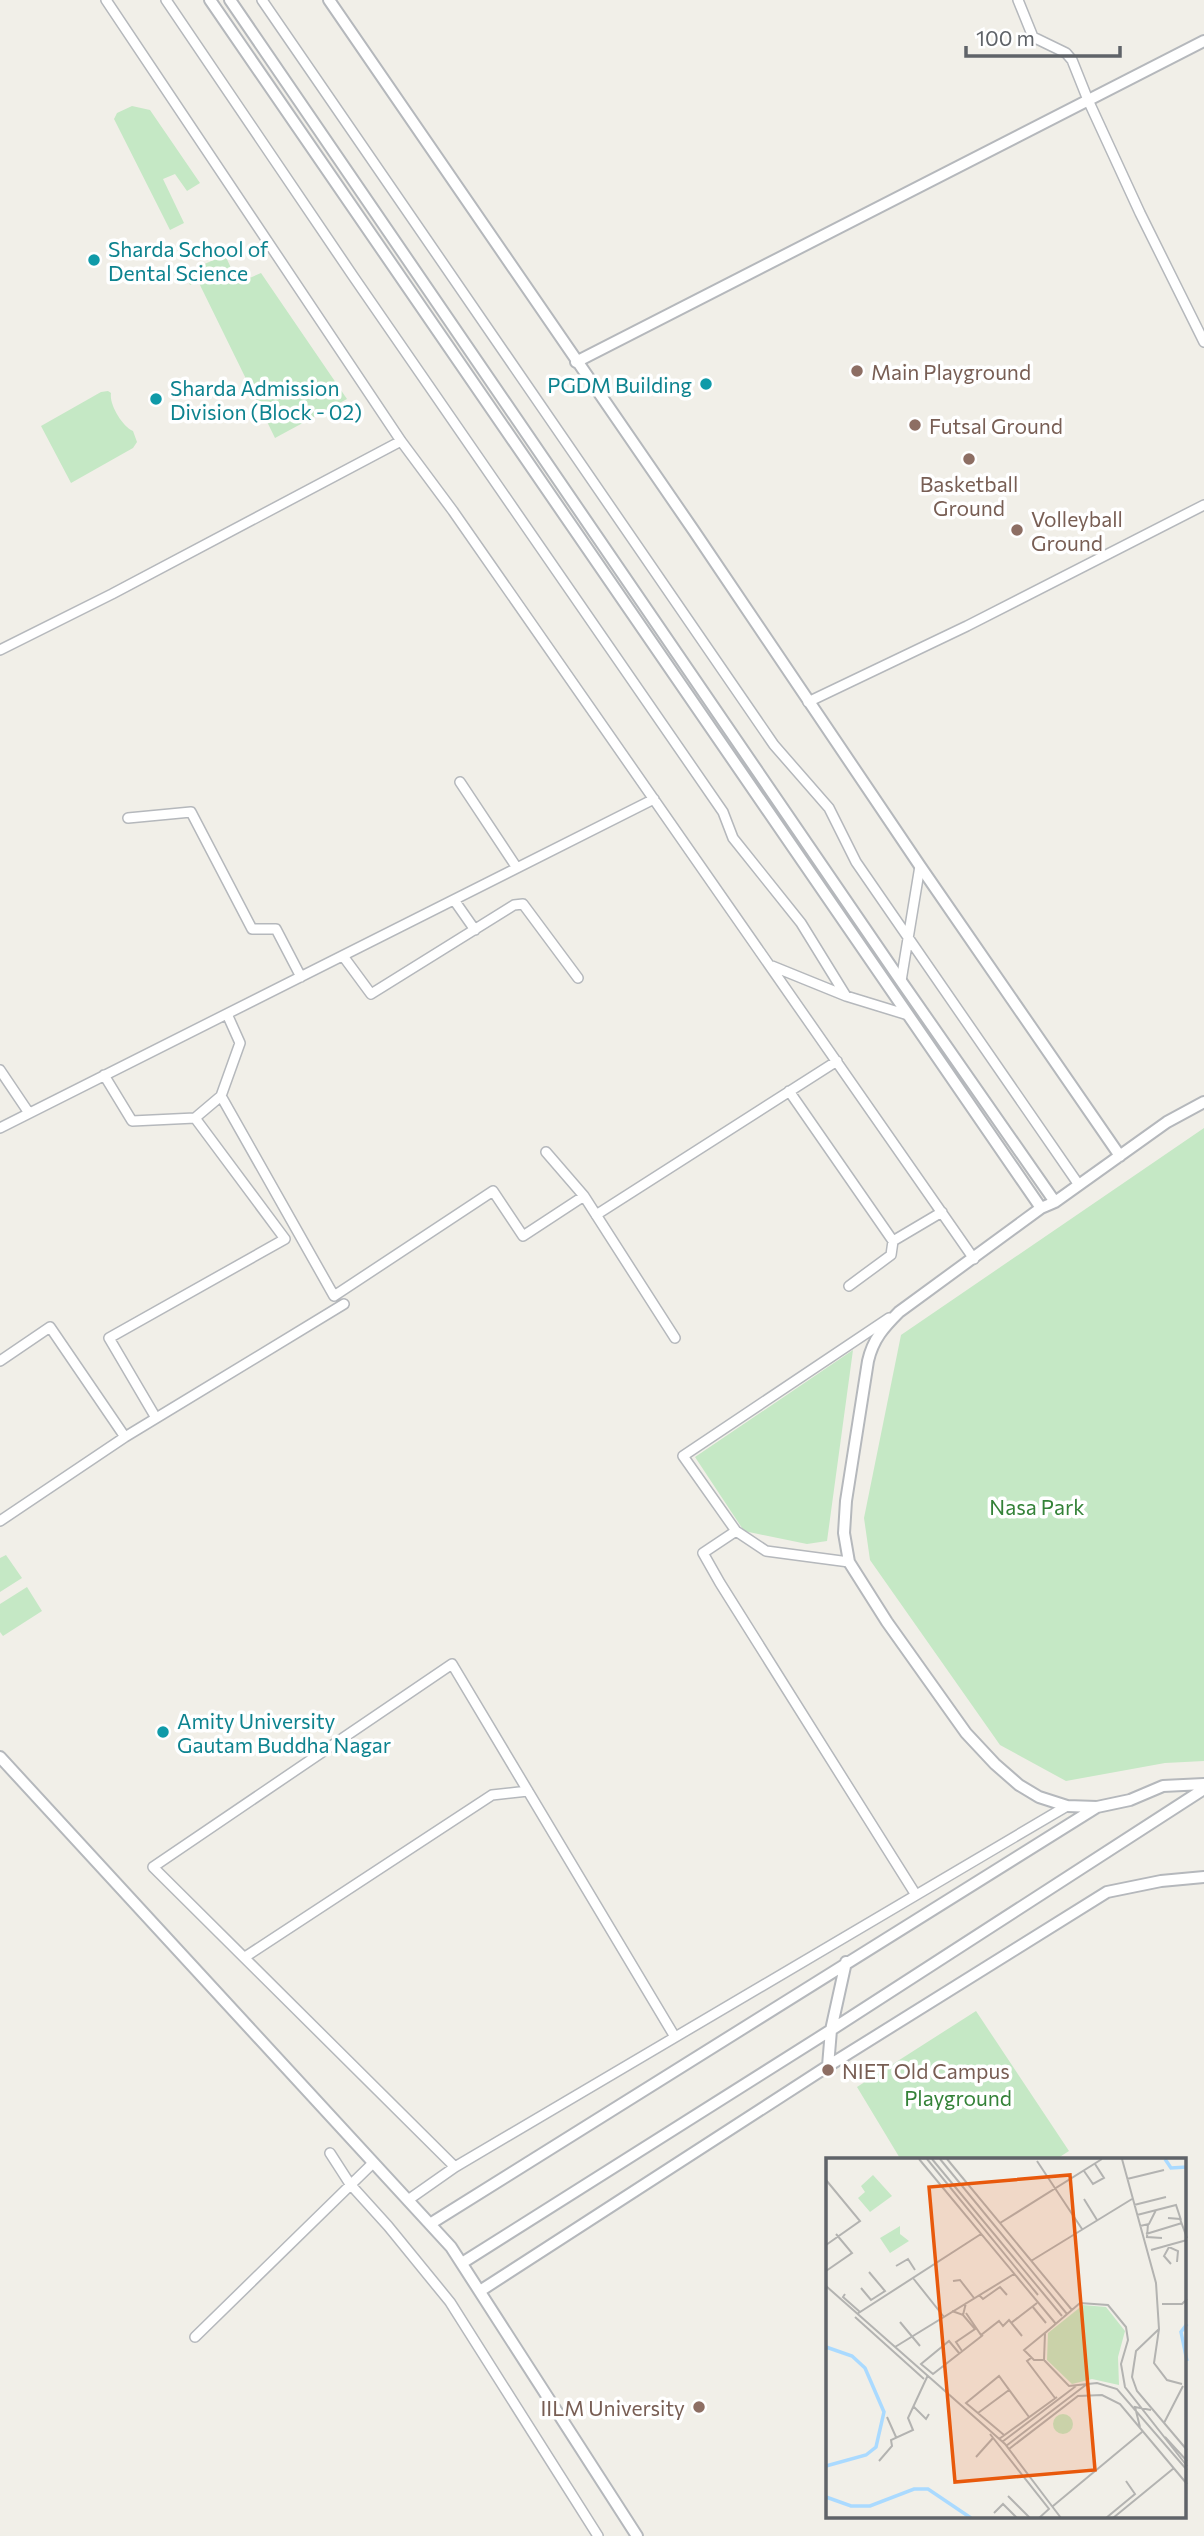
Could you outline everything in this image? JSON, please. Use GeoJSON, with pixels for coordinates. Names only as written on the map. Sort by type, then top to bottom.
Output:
{"type":"FeatureCollection","features":[{"type":"Feature","properties":{"kind":"street"},"geometry":{"type":"LineString","coordinates":[[106,0],[401,441],[453,511],[974,1259]]}},
{"type":"Feature","properties":{"kind":"street"},"geometry":{"type":"LineString","coordinates":[[166,0],[723,812],[733,838],[801,923],[846,996]]}},
{"type":"Feature","properties":{"kind":"street"},"geometry":{"type":"LineString","coordinates":[[211,0],[1041,1208]]}},
{"type":"Feature","properties":{"kind":"street"},"geometry":{"type":"LineString","coordinates":[[230,0],[1055,1202]]}},
{"type":"Feature","properties":{"kind":"street"},"geometry":{"type":"LineString","coordinates":[[262,0],[774,745],[829,808],[856,862],[1079,1185]]}},
{"type":"Feature","properties":{"kind":"street"},"geometry":{"type":"LineString","coordinates":[[329,0],[1120,1156]]}},
{"type":"Feature","properties":{"kind":"street"},"geometry":{"type":"LineString","coordinates":[[1018,0],[1034,37],[1066,53],[1072,60],[1088,100],[1204,342]]}},
{"type":"Feature","properties":{"kind":"street"},"geometry":{"type":"LineString","coordinates":[[576,362],[1204,41]]}},
{"type":"Feature","properties":{"kind":"street"},"geometry":{"type":"LineString","coordinates":[[0,650],[113,594],[401,441]]}},
{"type":"Feature","properties":{"kind":"street"},"geometry":{"type":"LineString","coordinates":[[808,702],[967,626],[1204,505]]}},
{"type":"Feature","properties":{"kind":"street"},"geometry":{"type":"LineString","coordinates":[[460,782],[517,868]]}},
{"type":"Feature","properties":{"kind":"street"},"geometry":{"type":"LineString","coordinates":[[0,1128],[654,799]]}},
{"type":"Feature","properties":{"kind":"street"},"geometry":{"type":"LineString","coordinates":[[128,818],[191,812],[252,929],[276,929],[301,976]]}},
{"type":"Feature","properties":{"kind":"street"},"geometry":{"type":"LineString","coordinates":[[901,981],[920,866]]}},
{"type":"Feature","properties":{"kind":"street"},"geometry":{"type":"LineString","coordinates":[[454,900],[475,930]]}},
{"type":"Feature","properties":{"kind":"street"},"geometry":{"type":"LineString","coordinates":[[342,956],[371,994],[514,905],[523,904],[578,978]]}},
{"type":"Feature","properties":{"kind":"street"},"geometry":{"type":"LineString","coordinates":[[771,966],[846,996],[908,1015]]}},
{"type":"Feature","properties":{"kind":"street"},"geometry":{"type":"LineString","coordinates":[[104,1075],[132,1121],[195,1118],[221,1096],[240,1043],[227,1014]]}},
{"type":"Feature","properties":{"kind":"street"},"geometry":{"type":"LineString","coordinates":[[596,1215],[837,1061]]}},
{"type":"Feature","properties":{"kind":"street"},"geometry":{"type":"LineString","coordinates":[[0,1070],[29,1114]]}},
{"type":"Feature","properties":{"kind":"street"},"geometry":{"type":"LineString","coordinates":[[789,1091],[893,1241],[891,1255],[849,1286]]}},
{"type":"Feature","properties":{"kind":"street"},"geometry":{"type":"LineString","coordinates":[[221,1096],[334,1296],[493,1191],[523,1236],[584,1196]]}},
{"type":"Feature","properties":{"kind":"street"},"geometry":{"type":"LineString","coordinates":[[849,1562],[766,1551],[736,1531],[683,1456],[899,1312],[1041,1208],[1055,1202],[1167,1122],[1204,1102]]}},
{"type":"Feature","properties":{"kind":"street"},"geometry":{"type":"LineString","coordinates":[[156,1418],[109,1338],[285,1239],[195,1118]]}},
{"type":"Feature","properties":{"kind":"street"},"geometry":{"type":"LineString","coordinates":[[546,1152],[584,1196],[675,1338]]}},
{"type":"Feature","properties":{"kind":"street"},"geometry":{"type":"LineString","coordinates":[[893,1241],[942,1212]]}},
{"type":"Feature","properties":{"kind":"street"},"geometry":{"type":"LineString","coordinates":[[0,1521],[125,1437],[344,1304]]}},
{"type":"Feature","properties":{"kind":"street"},"geometry":{"type":"LineString","coordinates":[[899,1312],[881,1330],[868,1361],[846,1501],[844,1533],[849,1562],[887,1622],[966,1733],[1019,1785],[1040,1797],[1067,1806],[1097,1807],[1130,1800],[1163,1786],[1204,1787]]}},
{"type":"Feature","properties":{"kind":"street"},"geometry":{"type":"LineString","coordinates":[[0,1361],[50,1327],[125,1437]]}},
{"type":"Feature","properties":{"kind":"street"},"geometry":{"type":"LineString","coordinates":[[736,1531],[703,1553],[916,1895]]}},
{"type":"Feature","properties":{"kind":"street"},"geometry":{"type":"LineString","coordinates":[[455,2167],[153,1867],[452,1664],[675,2037]]}},
{"type":"Feature","properties":{"kind":"street"},"geometry":{"type":"LineString","coordinates":[[0,1757],[451,2247],[637,2536]]}},
{"type":"Feature","properties":{"kind":"street"},"geometry":{"type":"LineString","coordinates":[[461,2263],[831,2030],[1204,1787]]}},
{"type":"Feature","properties":{"kind":"street"},"geometry":{"type":"LineString","coordinates":[[245,1957],[492,1795],[528,1791]]}},
{"type":"Feature","properties":{"kind":"street"},"geometry":{"type":"LineString","coordinates":[[408,2200],[455,2167],[1067,1806]]}},
{"type":"Feature","properties":{"kind":"street"},"geometry":{"type":"LineString","coordinates":[[430,2224],[1097,1807]]}},
{"type":"Feature","properties":{"kind":"street"},"geometry":{"type":"LineString","coordinates":[[480,2291],[828,2066],[1107,1892],[1161,1881],[1204,1877]]}},
{"type":"Feature","properties":{"kind":"street"},"geometry":{"type":"LineString","coordinates":[[828,2066],[831,2030],[846,1962]]}},
{"type":"Feature","properties":{"kind":"street"},"geometry":{"type":"LineString","coordinates":[[330,2153],[349,2184],[388,2226],[450,2302],[598,2536]]}},
{"type":"Feature","properties":{"kind":"street"},"geometry":{"type":"LineString","coordinates":[[195,2337],[373,2163]]}},
{"type":"Feature","properties":{"kind":"green space"},"geometry":{"type":"Polygon","coordinates":[[[132,106],[150,110],[200,183],[187,191],[175,174],[163,179],[184,223],[170,230],[114,119],[117,113],[132,106]]]}},
{"type":"Feature","properties":{"kind":"green space"},"geometry":{"type":"Polygon","coordinates":[[[225,255],[238,283],[261,273],[347,399],[275,438],[198,281],[190,285],[184,273],[225,255]]]}},
{"type":"Feature","properties":{"kind":"green space"},"geometry":{"type":"Polygon","coordinates":[[[108,391],[117,414],[133,431],[137,442],[133,448],[71,483],[41,426],[101,392],[108,391]]]}},
{"type":"Feature","properties":{"kind":"green space","name":"Nasa Park"},"geometry":{"type":"Polygon","coordinates":[[[1204,1128],[1204,1761],[1165,1763],[1066,1781],[1000,1745],[870,1560],[864,1518],[901,1335],[1204,1128]]]}},
{"type":"Feature","properties":{"kind":"green space"},"geometry":{"type":"Polygon","coordinates":[[[853,1350],[827,1541],[807,1544],[744,1531],[695,1457],[853,1350]]]}},
{"type":"Feature","properties":{"kind":"green space"},"geometry":{"type":"Polygon","coordinates":[[[6,1555],[22,1578],[0,1592],[0,1558],[6,1555]]]}},
{"type":"Feature","properties":{"kind":"green space"},"geometry":{"type":"Polygon","coordinates":[[[27,1587],[42,1611],[3,1636],[0,1632],[0,1604],[27,1587]]]}},
{"type":"Feature","properties":{"kind":"green space","name":"Playground"},"geometry":{"type":"Polygon","coordinates":[[[976,2011],[1069,2151],[1058,2158],[900,2158],[857,2087],[976,2011]]]}},
{"type":"Feature","properties":{"kind":"place","name":"Sharda School of Dental Science"},"geometry":{"type":"Point","coordinates":[94,260]}},
{"type":"Feature","properties":{"kind":"place","name":"Main Playground"},"geometry":{"type":"Point","coordinates":[857,371]}},
{"type":"Feature","properties":{"kind":"place","name":"PGDM Building"},"geometry":{"type":"Point","coordinates":[706,384]}},
{"type":"Feature","properties":{"kind":"place","name":"Sharda Admission Division (Block - 02)"},"geometry":{"type":"Point","coordinates":[156,399]}},
{"type":"Feature","properties":{"kind":"place","name":"Futsal Ground"},"geometry":{"type":"Point","coordinates":[915,425]}},
{"type":"Feature","properties":{"kind":"place","name":"Basketball Ground"},"geometry":{"type":"Point","coordinates":[969,459]}},
{"type":"Feature","properties":{"kind":"place","name":"Volleyball Ground"},"geometry":{"type":"Point","coordinates":[1017,530]}},
{"type":"Feature","properties":{"kind":"place","name":"Amity University Gautam Buddha Nagar"},"geometry":{"type":"Point","coordinates":[163,1732]}},
{"type":"Feature","properties":{"kind":"place","name":"NIET Old Campus"},"geometry":{"type":"Point","coordinates":[828,2070]}},
{"type":"Feature","properties":{"kind":"place","name":"IILM University"},"geometry":{"type":"Point","coordinates":[699,2407]}}]}
